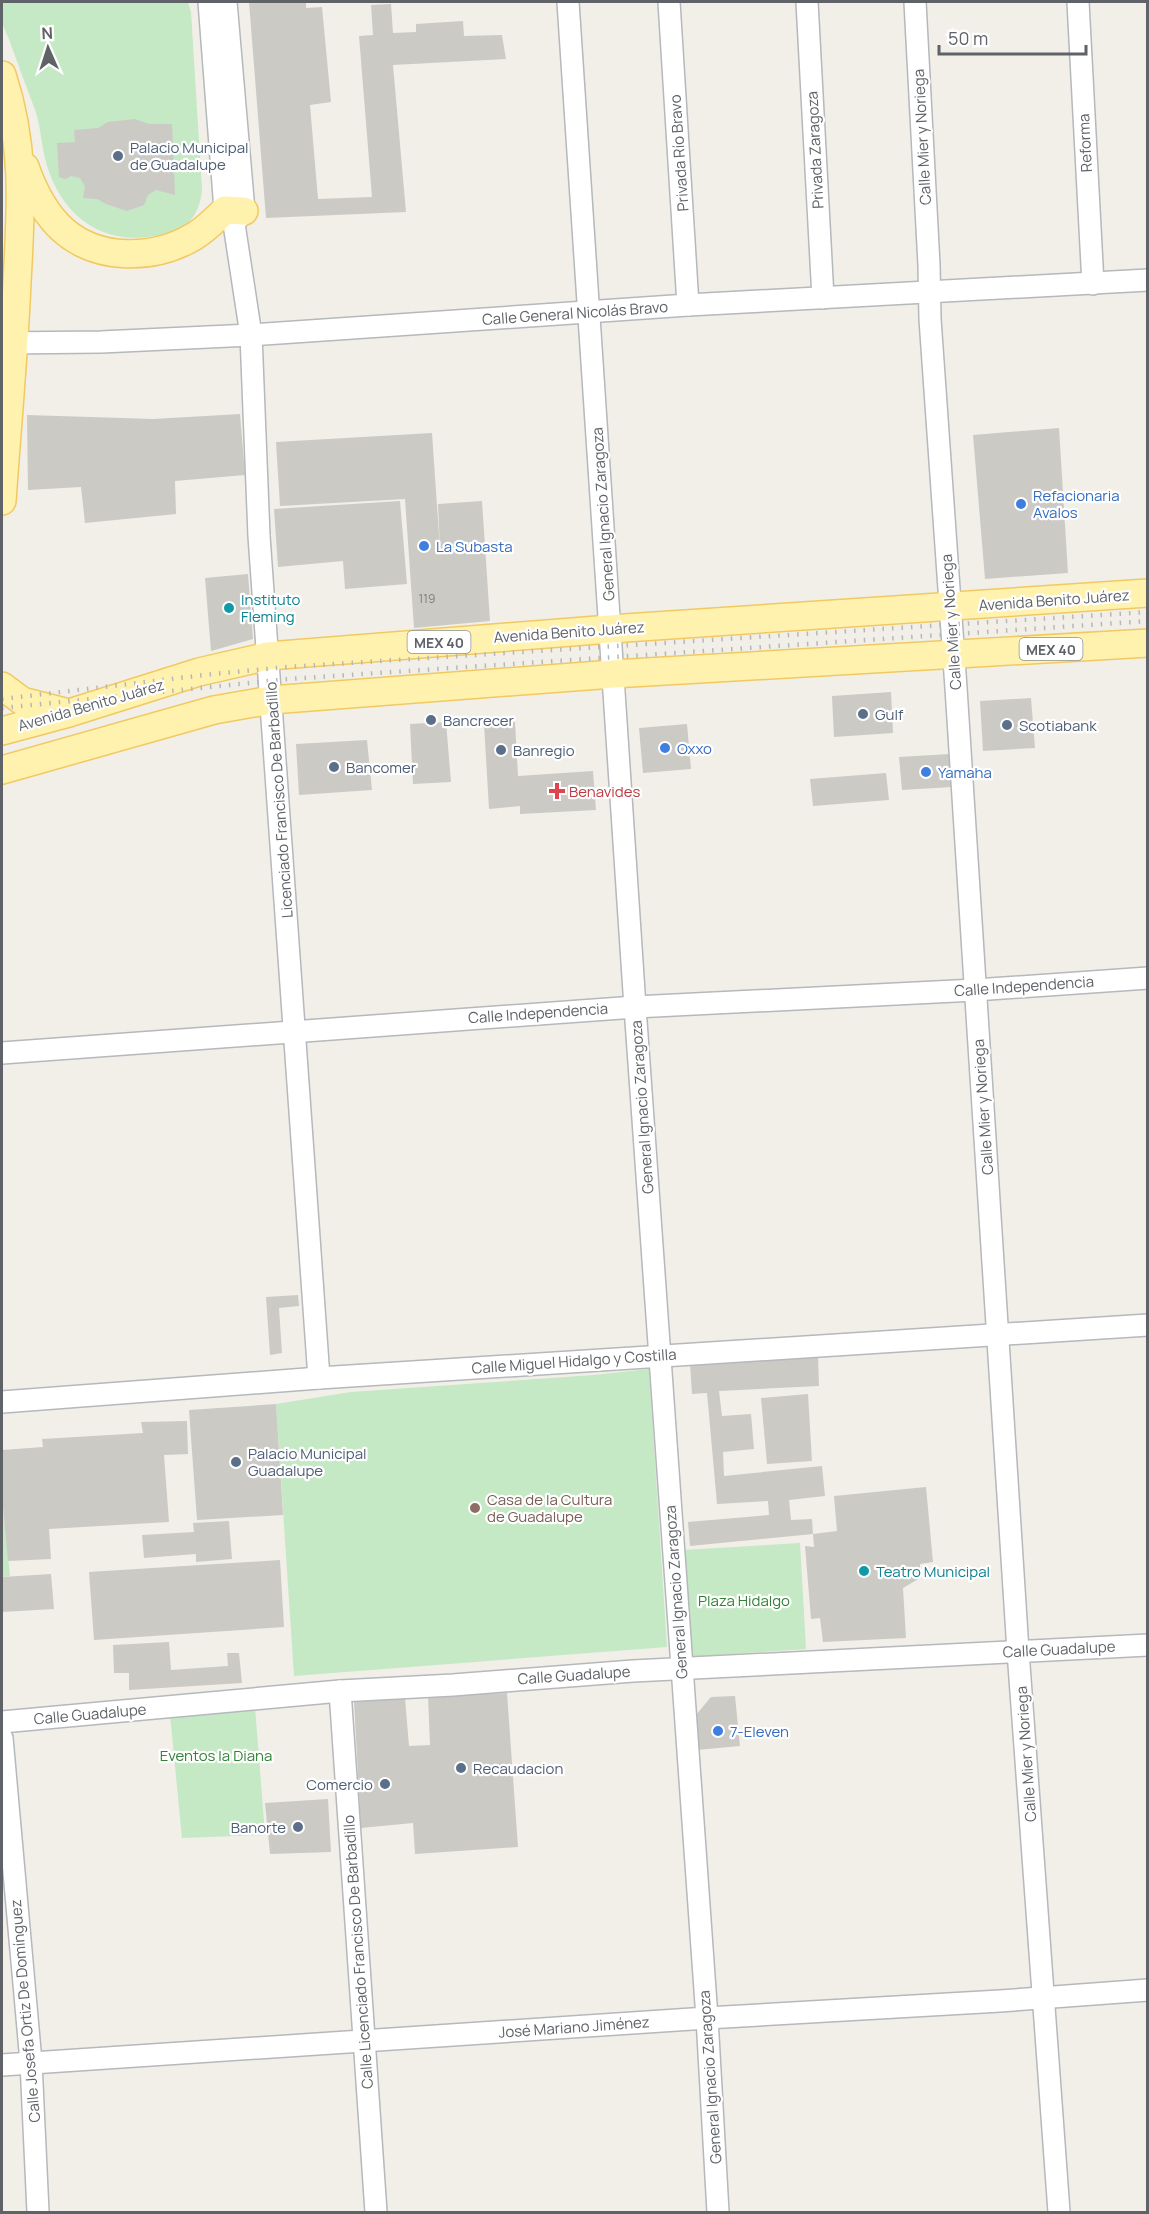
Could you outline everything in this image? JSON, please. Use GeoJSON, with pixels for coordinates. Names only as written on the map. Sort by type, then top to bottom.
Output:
{"type":"FeatureCollection","features":[{"type":"Feature","properties":{"kind":"main road"},"geometry":{"type":"LineString","coordinates":[[2,75],[19,149],[21,195],[8,344],[2,501]]}},
{"type":"Feature","properties":{"kind":"main road"},"geometry":{"type":"LineString","coordinates":[[19,149],[37,196],[55,222],[78,240],[100,249],[130,254],[167,249],[234,215]]}},
{"type":"Feature","properties":{"kind":"main road","name":"Avenida Benito Juárez"},"geometry":{"type":"LineString","coordinates":[[2,731],[69,713],[199,672],[268,656],[610,628],[1148,593]]}},
{"type":"Feature","properties":{"kind":"main road","name":"MEX 40"},"geometry":{"type":"LineString","coordinates":[[6,765],[214,710],[271,700],[613,674],[1148,643]]}},
{"type":"Feature","properties":{"kind":"main road"},"geometry":{"type":"LineString","coordinates":[[2,686],[22,700],[69,713]]}},
{"type":"Feature","properties":{"kind":"street","name":"Licenciado Francisco De Barbadillo"},"geometry":{"type":"LineString","coordinates":[[209,2],[234,215],[251,334],[259,536],[319,1378]]}},
{"type":"Feature","properties":{"kind":"street","name":"Licenciado Francisco De Barbadillo"},"geometry":{"type":"LineString","coordinates":[[226,2],[234,215]]}},
{"type":"Feature","properties":{"kind":"street","name":"General Ignacio Zaragoza"},"geometry":{"type":"LineString","coordinates":[[568,2],[634,1007],[707,2018],[718,2212]]}},
{"type":"Feature","properties":{"kind":"street","name":"Privada Río Bravo"},"geometry":{"type":"LineString","coordinates":[[669,2],[688,305]]}},
{"type":"Feature","properties":{"kind":"street","name":"Privada Zaragoza"},"geometry":{"type":"LineString","coordinates":[[807,2],[823,298]]}},
{"type":"Feature","properties":{"kind":"street","name":"Calle Mier y Noriega"},"geometry":{"type":"LineString","coordinates":[[915,2],[929,253],[929,292],[1018,1652],[1059,2212]]}},
{"type":"Feature","properties":{"kind":"street","name":"Reforma"},"geometry":{"type":"LineString","coordinates":[[1078,2],[1093,284]]}},
{"type":"Feature","properties":{"kind":"street","name":"Calle General Nicolás Bravo"},"geometry":{"type":"LineString","coordinates":[[8,344],[101,342],[251,334],[688,305],[1148,280]]}},
{"type":"Feature","properties":{"kind":"street","name":"Calle Independencia"},"geometry":{"type":"LineString","coordinates":[[2,1053],[634,1007],[975,990],[1148,978]]}},
{"type":"Feature","properties":{"kind":"street","name":"Calle Miguel Hidalgo y Costilla"},"geometry":{"type":"LineString","coordinates":[[2,1402],[319,1378],[1148,1325]]}},
{"type":"Feature","properties":{"kind":"street","name":"Calle Guadalupe"},"geometry":{"type":"LineString","coordinates":[[2,1722],[340,1691],[681,1669],[1148,1645]]}},
{"type":"Feature","properties":{"kind":"street","name":"Calle Licenciado Francisco De Barbadillo"},"geometry":{"type":"LineString","coordinates":[[340,1691],[376,2212]]}},
{"type":"Feature","properties":{"kind":"street","name":"Calle Josefa Ortiz De Domínguez"},"geometry":{"type":"LineString","coordinates":[[2,1738],[31,2062],[38,2212]]}},
{"type":"Feature","properties":{"kind":"street","name":"José Mariano Jiménez"},"geometry":{"type":"LineString","coordinates":[[2,2065],[1148,1990]]}},
{"type":"Feature","properties":{"kind":"green space"},"geometry":{"type":"Polygon","coordinates":[[[2,2],[188,2],[191,12],[202,190],[196,213],[187,224],[164,234],[142,238],[121,237],[102,232],[71,210],[50,175],[37,115],[3,23],[2,2]]]}},
{"type":"Feature","properties":{"kind":"green space"},"geometry":{"type":"Polygon","coordinates":[[[649,1369],[667,1647],[294,1676],[276,1404],[351,1392],[649,1369]]]}},
{"type":"Feature","properties":{"kind":"green space"},"geometry":{"type":"Polygon","coordinates":[[[2,1496],[10,1576],[2,1577],[2,1496]]]}},
{"type":"Feature","properties":{"kind":"green space","name":"Plaza Hidalgo"},"geometry":{"type":"Polygon","coordinates":[[[800,1543],[806,1649],[688,1657],[682,1550],[800,1543]]]}},
{"type":"Feature","properties":{"kind":"green space","name":"Eventos la Diana"},"geometry":{"type":"Polygon","coordinates":[[[255,1707],[265,1835],[182,1838],[170,1714],[255,1707]]]}},
{"type":"Feature","properties":{"kind":"building"},"geometry":{"type":"Polygon","coordinates":[[[249,2],[306,2],[306,8],[322,7],[331,102],[310,105],[318,199],[372,197],[359,36],[373,35],[371,5],[391,4],[393,33],[416,32],[416,24],[463,21],[464,36],[502,35],[506,59],[393,65],[406,212],[266,218],[249,2]]]}},
{"type":"Feature","properties":{"kind":"building"},"geometry":{"type":"Polygon","coordinates":[[[135,119],[149,124],[172,124],[175,195],[156,190],[148,195],[144,205],[127,211],[97,199],[83,198],[85,186],[80,178],[59,177],[57,143],[75,142],[74,130],[98,128],[108,122],[135,119]]]}},
{"type":"Feature","properties":{"kind":"building"},"geometry":{"type":"Polygon","coordinates":[[[240,414],[245,475],[175,481],[176,514],[85,523],[81,487],[28,490],[27,415],[153,419],[240,414]]]}},
{"type":"Feature","properties":{"kind":"building","name":"Refacionaria Avalos"},"geometry":{"type":"Polygon","coordinates":[[[1059,428],[1068,573],[985,579],[973,435],[1059,428]]]}},
{"type":"Feature","properties":{"kind":"building","name":"La Subasta"},"geometry":{"type":"Polygon","coordinates":[[[432,433],[440,549],[438,504],[482,501],[490,621],[414,628],[405,499],[280,506],[276,442],[432,433]]]}},
{"type":"Feature","properties":{"kind":"building"},"geometry":{"type":"Polygon","coordinates":[[[400,501],[407,584],[345,589],[343,561],[278,567],[274,509],[400,501]]]}},
{"type":"Feature","properties":{"kind":"building","name":"Instituto Fleming"},"geometry":{"type":"Polygon","coordinates":[[[248,574],[253,639],[211,651],[205,578],[248,574]]]}},
{"type":"Feature","properties":{"kind":"building","name":"Gulf"},"geometry":{"type":"Polygon","coordinates":[[[891,692],[893,733],[834,737],[832,696],[891,692]]]}},
{"type":"Feature","properties":{"kind":"building","name":"Scotiabank"},"geometry":{"type":"Polygon","coordinates":[[[1031,698],[1035,748],[983,751],[980,701],[1031,698]]]}},
{"type":"Feature","properties":{"kind":"building"},"geometry":{"type":"Polygon","coordinates":[[[446,722],[451,782],[413,784],[410,724],[446,722]]]}},
{"type":"Feature","properties":{"kind":"building"},"geometry":{"type":"Polygon","coordinates":[[[515,722],[518,776],[593,771],[596,810],[520,814],[520,806],[489,809],[484,724],[515,722]]]}},
{"type":"Feature","properties":{"kind":"building","name":"Oxxo"},"geometry":{"type":"Polygon","coordinates":[[[687,724],[691,769],[643,773],[639,728],[687,724]]]}},
{"type":"Feature","properties":{"kind":"building","name":"Bancomer"},"geometry":{"type":"Polygon","coordinates":[[[367,740],[372,790],[299,795],[296,744],[367,740]]]}},
{"type":"Feature","properties":{"kind":"building","name":"Yamaha"},"geometry":{"type":"Polygon","coordinates":[[[950,754],[952,787],[902,790],[899,757],[950,754]]]}},
{"type":"Feature","properties":{"kind":"building"},"geometry":{"type":"Polygon","coordinates":[[[886,773],[889,800],[813,806],[810,779],[886,773]]]}},
{"type":"Feature","properties":{"kind":"building"},"geometry":{"type":"Polygon","coordinates":[[[298,1295],[299,1306],[279,1308],[282,1353],[270,1355],[266,1297],[298,1295]]]}},
{"type":"Feature","properties":{"kind":"building"},"geometry":{"type":"Polygon","coordinates":[[[818,1354],[819,1386],[719,1391],[722,1416],[751,1414],[754,1449],[723,1452],[724,1476],[822,1466],[825,1496],[789,1500],[791,1520],[812,1519],[813,1534],[690,1546],[688,1522],[769,1515],[768,1501],[717,1504],[707,1393],[692,1394],[690,1363],[818,1354]]]}},
{"type":"Feature","properties":{"kind":"building"},"geometry":{"type":"Polygon","coordinates":[[[808,1394],[812,1461],[767,1464],[761,1398],[808,1394]]]}},
{"type":"Feature","properties":{"kind":"building","name":"Palacio Municipal Guadalupe"},"geometry":{"type":"Polygon","coordinates":[[[276,1404],[283,1515],[197,1520],[189,1410],[276,1404]]]}},
{"type":"Feature","properties":{"kind":"building"},"geometry":{"type":"Polygon","coordinates":[[[187,1421],[188,1454],[164,1455],[169,1522],[49,1529],[51,1559],[8,1561],[2,1496],[2,1450],[43,1447],[42,1439],[143,1433],[141,1422],[187,1421]]]}},
{"type":"Feature","properties":{"kind":"building","name":"Teatro Municipal"},"geometry":{"type":"Polygon","coordinates":[[[926,1487],[933,1562],[920,1564],[920,1578],[903,1588],[906,1638],[823,1642],[820,1618],[811,1619],[805,1546],[814,1547],[813,1534],[837,1531],[834,1496],[926,1487]]]}},
{"type":"Feature","properties":{"kind":"building"},"geometry":{"type":"Polygon","coordinates":[[[229,1521],[232,1559],[196,1562],[196,1554],[144,1558],[142,1535],[194,1532],[193,1523],[229,1521]]]}},
{"type":"Feature","properties":{"kind":"building"},"geometry":{"type":"Polygon","coordinates":[[[280,1560],[284,1627],[94,1640],[89,1572],[280,1560]]]}},
{"type":"Feature","properties":{"kind":"building"},"geometry":{"type":"Polygon","coordinates":[[[51,1574],[54,1609],[2,1612],[2,1577],[51,1574]]]}},
{"type":"Feature","properties":{"kind":"building"},"geometry":{"type":"Polygon","coordinates":[[[169,1642],[171,1670],[228,1666],[227,1653],[239,1653],[242,1683],[129,1690],[129,1673],[114,1673],[113,1645],[169,1642]]]}},
{"type":"Feature","properties":{"kind":"building","name":"Recaudacion"},"geometry":{"type":"Polygon","coordinates":[[[507,1693],[518,1847],[415,1854],[413,1823],[361,1828],[354,1702],[405,1698],[409,1746],[430,1745],[428,1696],[507,1693]]]}},
{"type":"Feature","properties":{"kind":"building","name":"7-Eleven"},"geometry":{"type":"Polygon","coordinates":[[[735,1696],[740,1746],[697,1750],[696,1715],[711,1697],[735,1696]]]}},
{"type":"Feature","properties":{"kind":"building","name":"Banorte"},"geometry":{"type":"Polygon","coordinates":[[[328,1799],[331,1852],[270,1854],[265,1803],[328,1799]]]}},
{"type":"Feature","properties":{"kind":"railway"},"geometry":{"type":"LineString","coordinates":[[2,699],[287,667],[1148,612]]}},
{"type":"Feature","properties":{"kind":"railway"},"geometry":{"type":"LineString","coordinates":[[2,708],[289,679],[1148,621]]}},
{"type":"Feature","properties":{"kind":"place","name":"Palacio Municipal de Guadalupe"},"geometry":{"type":"Point","coordinates":[118,156]}},
{"type":"Feature","properties":{"kind":"place","name":"Refacionaria Avalos"},"geometry":{"type":"Point","coordinates":[1021,504]}},
{"type":"Feature","properties":{"kind":"place","name":"La Subasta"},"geometry":{"type":"Point","coordinates":[424,546]}},
{"type":"Feature","properties":{"kind":"place","name":"Instituto Fleming"},"geometry":{"type":"Point","coordinates":[229,608]}},
{"type":"Feature","properties":{"kind":"place","name":"Gulf"},"geometry":{"type":"Point","coordinates":[863,714]}},
{"type":"Feature","properties":{"kind":"place","name":"Bancrecer"},"geometry":{"type":"Point","coordinates":[431,720]}},
{"type":"Feature","properties":{"kind":"place","name":"Scotiabank"},"geometry":{"type":"Point","coordinates":[1007,725]}},
{"type":"Feature","properties":{"kind":"place","name":"Oxxo"},"geometry":{"type":"Point","coordinates":[665,748]}},
{"type":"Feature","properties":{"kind":"place","name":"Banregio"},"geometry":{"type":"Point","coordinates":[501,750]}},
{"type":"Feature","properties":{"kind":"place","name":"Bancomer"},"geometry":{"type":"Point","coordinates":[334,767]}},
{"type":"Feature","properties":{"kind":"place","name":"Yamaha"},"geometry":{"type":"Point","coordinates":[926,772]}},
{"type":"Feature","properties":{"kind":"place","name":"Benavides"},"geometry":{"type":"Point","coordinates":[557,791]}},
{"type":"Feature","properties":{"kind":"place","name":"Palacio Municipal Guadalupe"},"geometry":{"type":"Point","coordinates":[236,1462]}},
{"type":"Feature","properties":{"kind":"place","name":"Casa de la Cultura de Guadalupe"},"geometry":{"type":"Point","coordinates":[475,1508]}},
{"type":"Feature","properties":{"kind":"place","name":"Teatro Municipal"},"geometry":{"type":"Point","coordinates":[864,1571]}},
{"type":"Feature","properties":{"kind":"place","name":"7-Eleven"},"geometry":{"type":"Point","coordinates":[718,1731]}},
{"type":"Feature","properties":{"kind":"place","name":"Recaudacion"},"geometry":{"type":"Point","coordinates":[461,1768]}},
{"type":"Feature","properties":{"kind":"place","name":"Comercio"},"geometry":{"type":"Point","coordinates":[385,1784]}},
{"type":"Feature","properties":{"kind":"place","name":"Banorte"},"geometry":{"type":"Point","coordinates":[298,1827]}}]}
